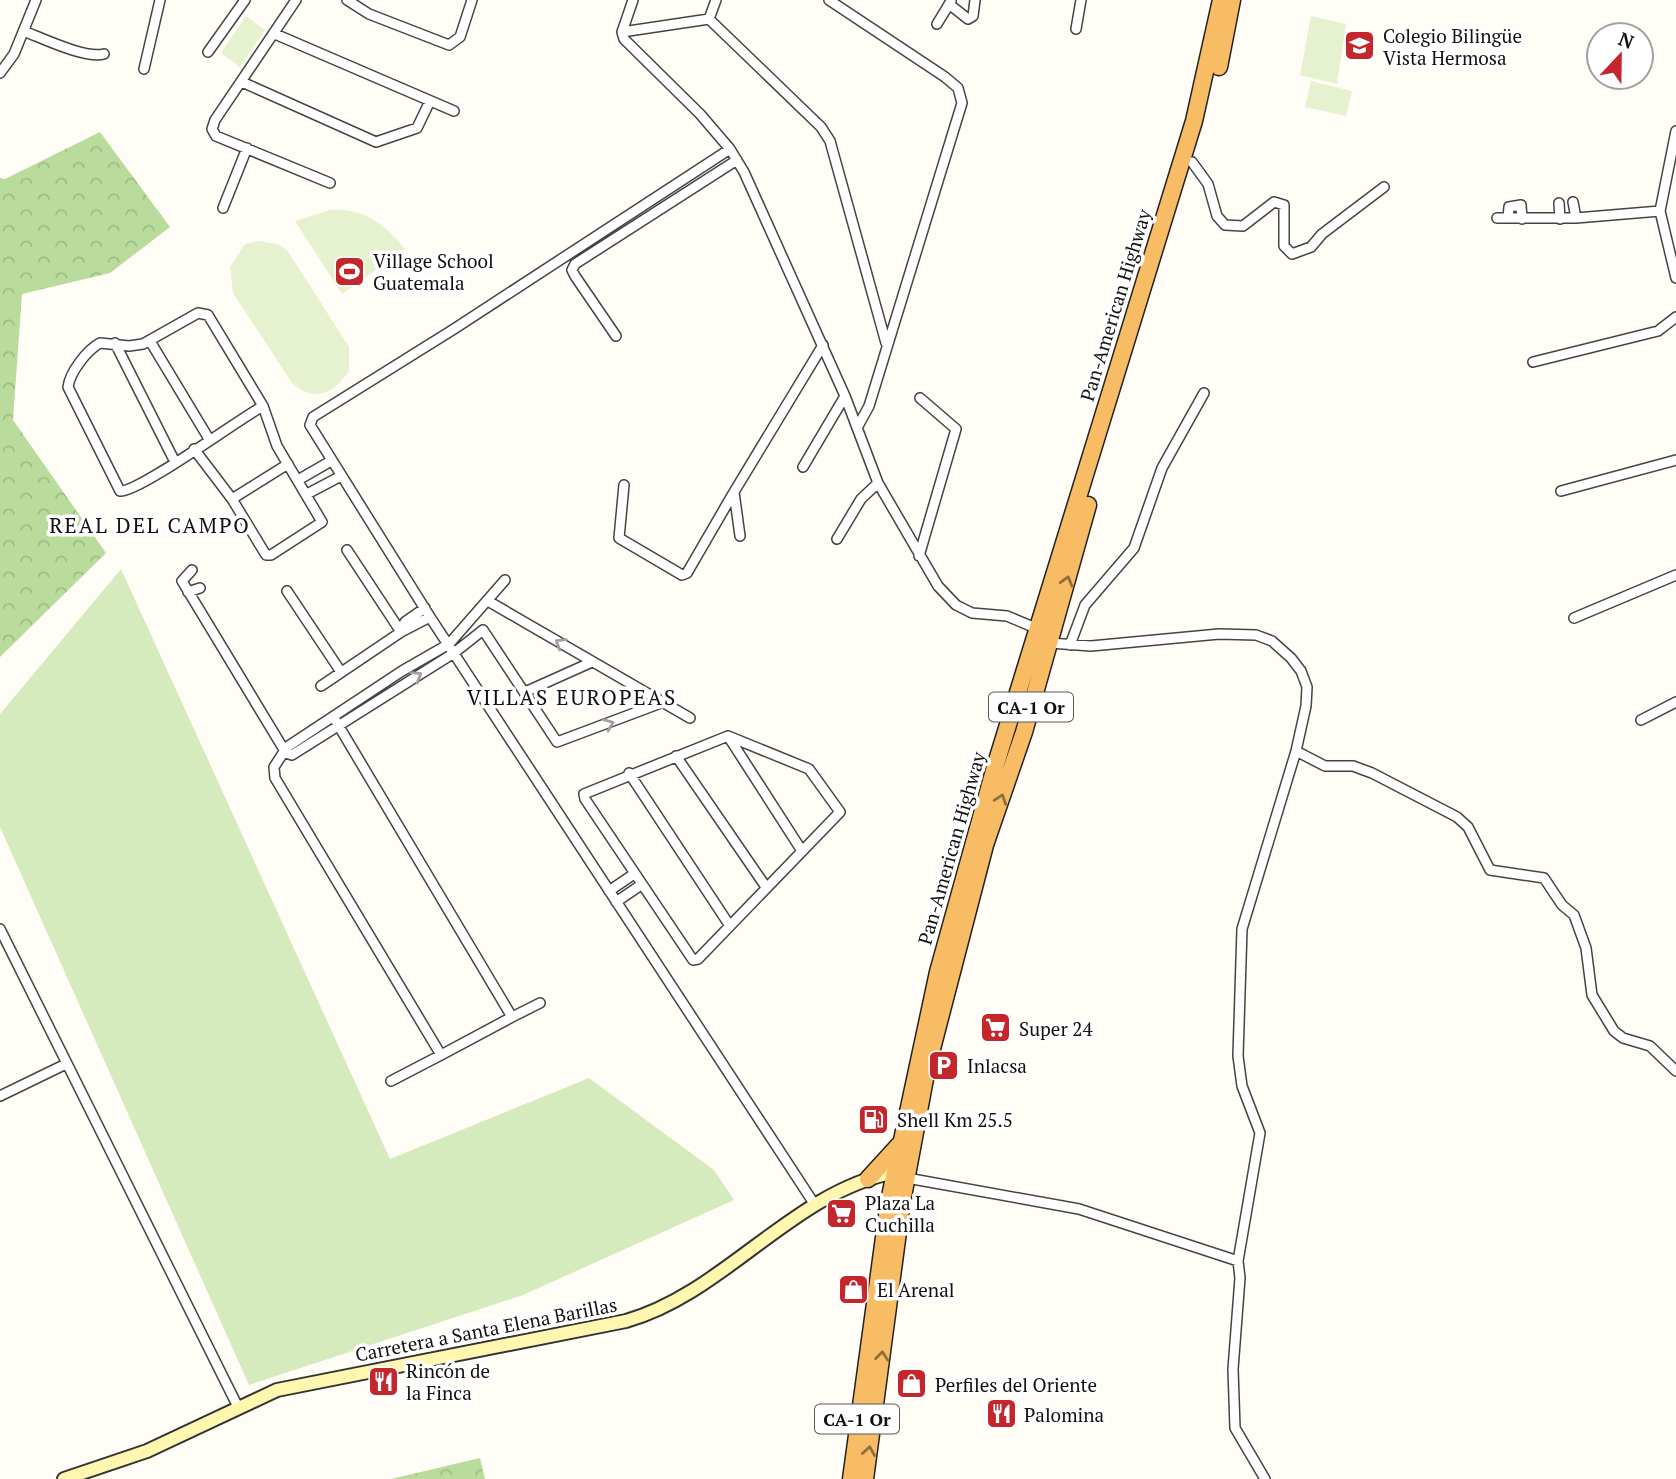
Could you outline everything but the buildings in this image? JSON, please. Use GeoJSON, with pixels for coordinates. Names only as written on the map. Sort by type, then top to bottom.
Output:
{"type":"FeatureCollection","features":[{"type":"Feature","properties":{"kind":"highway","name":"Pan-American Highway"},"geometry":{"type":"LineString","coordinates":[[865,1479],[888,1300],[900,1144],[950,929],[1027,662],[1194,121],[1221,0]]}},
{"type":"Feature","properties":{"kind":"highway","name":"Pan-American Highway"},"geometry":{"type":"LineString","coordinates":[[851,1479],[865,1359],[898,1178],[944,997],[985,845],[1050,643],[1103,452],[1192,162],[1218,70],[1232,0]]}},
{"type":"Feature","properties":{"kind":"highway"},"geometry":{"type":"LineString","coordinates":[[1021,738],[1010,738],[1026,685],[1027,662]]}},
{"type":"Feature","properties":{"kind":"highway"},"geometry":{"type":"LineString","coordinates":[[871,1178],[900,1144]]}},
{"type":"Feature","properties":{"kind":"highway"},"geometry":{"type":"LineString","coordinates":[[871,1178],[898,1178]]}},
{"type":"Feature","properties":{"kind":"highway"},"geometry":{"type":"LineString","coordinates":[[865,1359],[867,1375],[863,1421],[873,1423]]}},
{"type":"Feature","properties":{"kind":"main road","name":"Carretera a Santa Elena Barillas"},"geometry":{"type":"LineString","coordinates":[[70,1478],[147,1451],[277,1390],[645,1316],[682,1298],[815,1205],[871,1178]]}},
{"type":"Feature","properties":{"kind":"street"},"geometry":{"type":"LineString","coordinates":[[0,73],[7,66],[26,32],[36,0]]}},
{"type":"Feature","properties":{"kind":"street"},"geometry":{"type":"LineString","coordinates":[[144,69],[160,12],[160,0]]}},
{"type":"Feature","properties":{"kind":"street"},"geometry":{"type":"LineString","coordinates":[[160,12],[169,0]]}},
{"type":"Feature","properties":{"kind":"street"},"geometry":{"type":"LineString","coordinates":[[208,52],[245,0]]}},
{"type":"Feature","properties":{"kind":"street"},"geometry":{"type":"LineString","coordinates":[[296,0],[215,120],[212,129],[216,136],[330,183]]}},
{"type":"Feature","properties":{"kind":"street"},"geometry":{"type":"LineString","coordinates":[[347,0],[369,14],[449,45],[460,37],[472,0]]}},
{"type":"Feature","properties":{"kind":"street"},"geometry":{"type":"LineString","coordinates":[[633,0],[622,32],[628,45],[700,114],[737,160],[845,396],[878,483],[938,586],[956,605],[972,613],[1007,616],[1038,629]]}},
{"type":"Feature","properties":{"kind":"street"},"geometry":{"type":"LineString","coordinates":[[709,19],[716,0]]}},
{"type":"Feature","properties":{"kind":"street"},"geometry":{"type":"LineString","coordinates":[[830,0],[945,77],[958,88],[962,103],[869,406],[858,428]]}},
{"type":"Feature","properties":{"kind":"street"},"geometry":{"type":"LineString","coordinates":[[937,24],[951,2],[968,19],[973,16],[975,0]]}},
{"type":"Feature","properties":{"kind":"street"},"geometry":{"type":"LineString","coordinates":[[1076,29],[1081,0]]}},
{"type":"Feature","properties":{"kind":"street"},"geometry":{"type":"LineString","coordinates":[[622,32],[709,19]]}},
{"type":"Feature","properties":{"kind":"street"},"geometry":{"type":"LineString","coordinates":[[709,19],[821,127],[830,141],[886,344]]}},
{"type":"Feature","properties":{"kind":"street"},"geometry":{"type":"LineString","coordinates":[[26,32],[95,56],[104,54]]}},
{"type":"Feature","properties":{"kind":"street"},"geometry":{"type":"LineString","coordinates":[[275,34],[454,111]]}},
{"type":"Feature","properties":{"kind":"street"},"geometry":{"type":"LineString","coordinates":[[242,82],[376,142],[418,128],[430,101]]}},
{"type":"Feature","properties":{"kind":"street"},"geometry":{"type":"LineString","coordinates":[[1676,134],[1660,211],[1676,278]]}},
{"type":"Feature","properties":{"kind":"street"},"geometry":{"type":"LineString","coordinates":[[223,208],[247,148]]}},
{"type":"Feature","properties":{"kind":"street"},"geometry":{"type":"LineString","coordinates":[[730,149],[310,421],[311,429],[430,617],[815,1205]]}},
{"type":"Feature","properties":{"kind":"street"},"geometry":{"type":"LineString","coordinates":[[616,336],[575,276],[572,270],[575,264],[737,160]]}},
{"type":"Feature","properties":{"kind":"street"},"geometry":{"type":"LineString","coordinates":[[1192,162],[1208,184],[1216,216],[1225,225],[1242,226],[1274,201],[1284,205],[1284,246],[1292,254],[1311,247],[1322,234],[1384,187]]}},
{"type":"Feature","properties":{"kind":"street"},"geometry":{"type":"LineString","coordinates":[[1573,202],[1576,218]]}},
{"type":"Feature","properties":{"kind":"street"},"geometry":{"type":"LineString","coordinates":[[1559,203],[1559,219]]}},
{"type":"Feature","properties":{"kind":"street"},"geometry":{"type":"LineString","coordinates":[[1497,218],[1559,219],[1660,211]]}},
{"type":"Feature","properties":{"kind":"street"},"geometry":{"type":"LineString","coordinates":[[194,449],[232,499],[265,554],[270,555],[322,522],[268,425],[263,406],[206,313],[198,313],[150,341],[129,346],[100,342],[89,350],[68,384],[96,447],[118,489],[123,492],[263,406]]}},
{"type":"Feature","properties":{"kind":"street"},"geometry":{"type":"LineString","coordinates":[[1533,362],[1658,331],[1676,317]]}},
{"type":"Feature","properties":{"kind":"street"},"geometry":{"type":"LineString","coordinates":[[150,341],[209,439]]}},
{"type":"Feature","properties":{"kind":"street"},"geometry":{"type":"LineString","coordinates":[[115,343],[175,462]]}},
{"type":"Feature","properties":{"kind":"street"},"geometry":{"type":"LineString","coordinates":[[624,485],[619,538],[682,575],[687,573],[822,345]]}},
{"type":"Feature","properties":{"kind":"street"},"geometry":{"type":"LineString","coordinates":[[1070,645],[1085,605],[1134,548],[1161,468],[1204,393]]}},
{"type":"Feature","properties":{"kind":"street"},"geometry":{"type":"LineString","coordinates":[[803,467],[845,396]]}},
{"type":"Feature","properties":{"kind":"street"},"geometry":{"type":"LineString","coordinates":[[919,556],[956,429],[920,398]]}},
{"type":"Feature","properties":{"kind":"street"},"geometry":{"type":"LineString","coordinates":[[1561,491],[1676,460]]}},
{"type":"Feature","properties":{"kind":"street"},"geometry":{"type":"LineString","coordinates":[[298,480],[331,461]]}},
{"type":"Feature","properties":{"kind":"street"},"geometry":{"type":"LineString","coordinates":[[232,499],[288,464]]}},
{"type":"Feature","properties":{"kind":"street"},"geometry":{"type":"LineString","coordinates":[[307,494],[341,476]]}},
{"type":"Feature","properties":{"kind":"street"},"geometry":{"type":"LineString","coordinates":[[837,539],[860,499],[878,483]]}},
{"type":"Feature","properties":{"kind":"street"},"geometry":{"type":"LineString","coordinates":[[734,492],[740,536]]}},
{"type":"Feature","properties":{"kind":"street"},"geometry":{"type":"LineString","coordinates":[[347,550],[401,632]]}},
{"type":"Feature","properties":{"kind":"street"},"geometry":{"type":"LineString","coordinates":[[192,570],[182,581],[286,753]]}},
{"type":"Feature","properties":{"kind":"street"},"geometry":{"type":"LineString","coordinates":[[1574,618],[1676,575]]}},
{"type":"Feature","properties":{"kind":"street"},"geometry":{"type":"LineString","coordinates":[[441,1055],[275,778],[274,767],[286,753],[287,747],[387,696],[452,649],[467,626],[505,580]]}},
{"type":"Feature","properties":{"kind":"street"},"geometry":{"type":"LineString","coordinates":[[188,592],[200,587]]}},
{"type":"Feature","properties":{"kind":"street"},"geometry":{"type":"LineString","coordinates":[[287,591],[341,673]]}},
{"type":"Feature","properties":{"kind":"street"},"geometry":{"type":"LineString","coordinates":[[488,601],[690,718]]}},
{"type":"Feature","properties":{"kind":"street"},"geometry":{"type":"LineString","coordinates":[[401,632],[405,622],[425,608]]}},
{"type":"Feature","properties":{"kind":"street"},"geometry":{"type":"LineString","coordinates":[[321,686],[401,632],[430,617]]}},
{"type":"Feature","properties":{"kind":"street"},"geometry":{"type":"LineString","coordinates":[[467,626],[475,635]]}},
{"type":"Feature","properties":{"kind":"street"},"geometry":{"type":"LineString","coordinates":[[337,722],[380,687],[480,631],[486,631],[553,738],[559,743],[661,703]]}},
{"type":"Feature","properties":{"kind":"street"},"geometry":{"type":"LineString","coordinates":[[1050,643],[1091,646],[1219,634],[1256,635],[1272,641],[1301,671],[1307,687],[1306,706],[1296,751],[1242,929],[1238,1056],[1242,1086],[1260,1133],[1238,1261],[1240,1278],[1233,1356],[1235,1428],[1265,1479]]}},
{"type":"Feature","properties":{"kind":"street"},"geometry":{"type":"LineString","coordinates":[[525,692],[592,662]]}},
{"type":"Feature","properties":{"kind":"street"},"geometry":{"type":"LineString","coordinates":[[380,687],[387,696]]}},
{"type":"Feature","properties":{"kind":"street"},"geometry":{"type":"LineString","coordinates":[[1641,720],[1676,702]]}},
{"type":"Feature","properties":{"kind":"street"},"geometry":{"type":"LineString","coordinates":[[337,722],[512,1017]]}},
{"type":"Feature","properties":{"kind":"street"},"geometry":{"type":"LineString","coordinates":[[728,736],[802,851]]}},
{"type":"Feature","properties":{"kind":"street"},"geometry":{"type":"LineString","coordinates":[[728,736],[809,769],[838,806],[838,817],[766,887],[698,959],[693,960],[584,799],[590,789],[676,756],[728,736]]}},
{"type":"Feature","properties":{"kind":"street"},"geometry":{"type":"LineString","coordinates":[[1296,751],[1325,766],[1353,766],[1371,773],[1457,817],[1468,827],[1490,870],[1544,878],[1562,905],[1574,915],[1586,948],[1592,995],[1614,1031],[1623,1038],[1650,1046],[1676,1072]]}},
{"type":"Feature","properties":{"kind":"street"},"geometry":{"type":"LineString","coordinates":[[676,756],[766,887]]}},
{"type":"Feature","properties":{"kind":"street"},"geometry":{"type":"LineString","coordinates":[[629,773],[730,926]]}},
{"type":"Feature","properties":{"kind":"street"},"geometry":{"type":"LineString","coordinates":[[609,891],[634,874]]}},
{"type":"Feature","properties":{"kind":"street"},"geometry":{"type":"LineString","coordinates":[[616,902],[641,885]]}},
{"type":"Feature","properties":{"kind":"street"},"geometry":{"type":"LineString","coordinates":[[0,929],[238,1407]]}},
{"type":"Feature","properties":{"kind":"street"},"geometry":{"type":"LineString","coordinates":[[391,1082],[540,1003]]}},
{"type":"Feature","properties":{"kind":"street"},"geometry":{"type":"LineString","coordinates":[[0,1096],[66,1064]]}},
{"type":"Feature","properties":{"kind":"street"},"geometry":{"type":"LineString","coordinates":[[898,1178],[1079,1209],[1238,1261]]}},
{"type":"Feature","properties":{"kind":"green space"},"geometry":{"type":"Polygon","coordinates":[[[246,16],[265,30],[240,67],[221,53],[246,16]]]}},
{"type":"Feature","properties":{"kind":"green space"},"geometry":{"type":"Polygon","coordinates":[[[1311,16],[1346,24],[1337,84],[1300,75],[1311,16]]]}},
{"type":"Feature","properties":{"kind":"green space"},"geometry":{"type":"Polygon","coordinates":[[[1311,81],[1352,91],[1346,116],[1305,107],[1311,81]]]}},
{"type":"Feature","properties":{"kind":"green space"},"geometry":{"type":"Polygon","coordinates":[[[100,132],[170,227],[110,273],[22,294],[13,420],[106,553],[0,657],[0,178],[5,179],[100,132]]]}},
{"type":"Feature","properties":{"kind":"green space","name":"Village School Guatemala"},"geometry":{"type":"Polygon","coordinates":[[[330,210],[363,214],[390,232],[405,249],[342,294],[295,221],[330,210]]]}},
{"type":"Feature","properties":{"kind":"green space"},"geometry":{"type":"Polygon","coordinates":[[[258,241],[278,244],[287,250],[349,347],[349,371],[330,390],[308,393],[292,383],[233,293],[230,267],[245,244],[258,241]]]}},
{"type":"Feature","properties":{"kind":"green space"},"geometry":{"type":"Polygon","coordinates":[[[121,569],[390,1159],[589,1078],[714,1170],[734,1200],[523,1295],[249,1385],[0,827],[0,714],[121,569]]]}},
{"type":"Feature","properties":{"kind":"green space"},"geometry":{"type":"Polygon","coordinates":[[[480,1458],[485,1479],[391,1479],[480,1458]]]}},
{"type":"Feature","properties":{"kind":"place","name":"Colegio Bilingüe Vista Hermosa"},"geometry":{"type":"Point","coordinates":[1360,46]}},
{"type":"Feature","properties":{"kind":"place","name":"Village School Guatemala"},"geometry":{"type":"Point","coordinates":[350,271]}},
{"type":"Feature","properties":{"kind":"place","name":"Super 24"},"geometry":{"type":"Point","coordinates":[996,1028]}},
{"type":"Feature","properties":{"kind":"place","name":"Inlacsa"},"geometry":{"type":"Point","coordinates":[944,1065]}},
{"type":"Feature","properties":{"kind":"place","name":"Shell Km 25.5"},"geometry":{"type":"Point","coordinates":[874,1119]}},
{"type":"Feature","properties":{"kind":"place","name":"Plaza La Cuchilla"},"geometry":{"type":"Point","coordinates":[842,1213]}},
{"type":"Feature","properties":{"kind":"place","name":"El Arenal"},"geometry":{"type":"Point","coordinates":[854,1289]}},
{"type":"Feature","properties":{"kind":"place","name":"Rincón de la Finca"},"geometry":{"type":"Point","coordinates":[383,1381]}},
{"type":"Feature","properties":{"kind":"place","name":"Perfiles del Oriente"},"geometry":{"type":"Point","coordinates":[912,1384]}},
{"type":"Feature","properties":{"kind":"place","name":"Palomina"},"geometry":{"type":"Point","coordinates":[1001,1414]}},
{"type":"Feature","properties":{"kind":"district","name":"REAL DEL CAMPO"},"geometry":{"type":"Point","coordinates":[150,525]}},
{"type":"Feature","properties":{"kind":"district","name":"VILLAS EUROPEAS"},"geometry":{"type":"Point","coordinates":[572,697]}}]}
